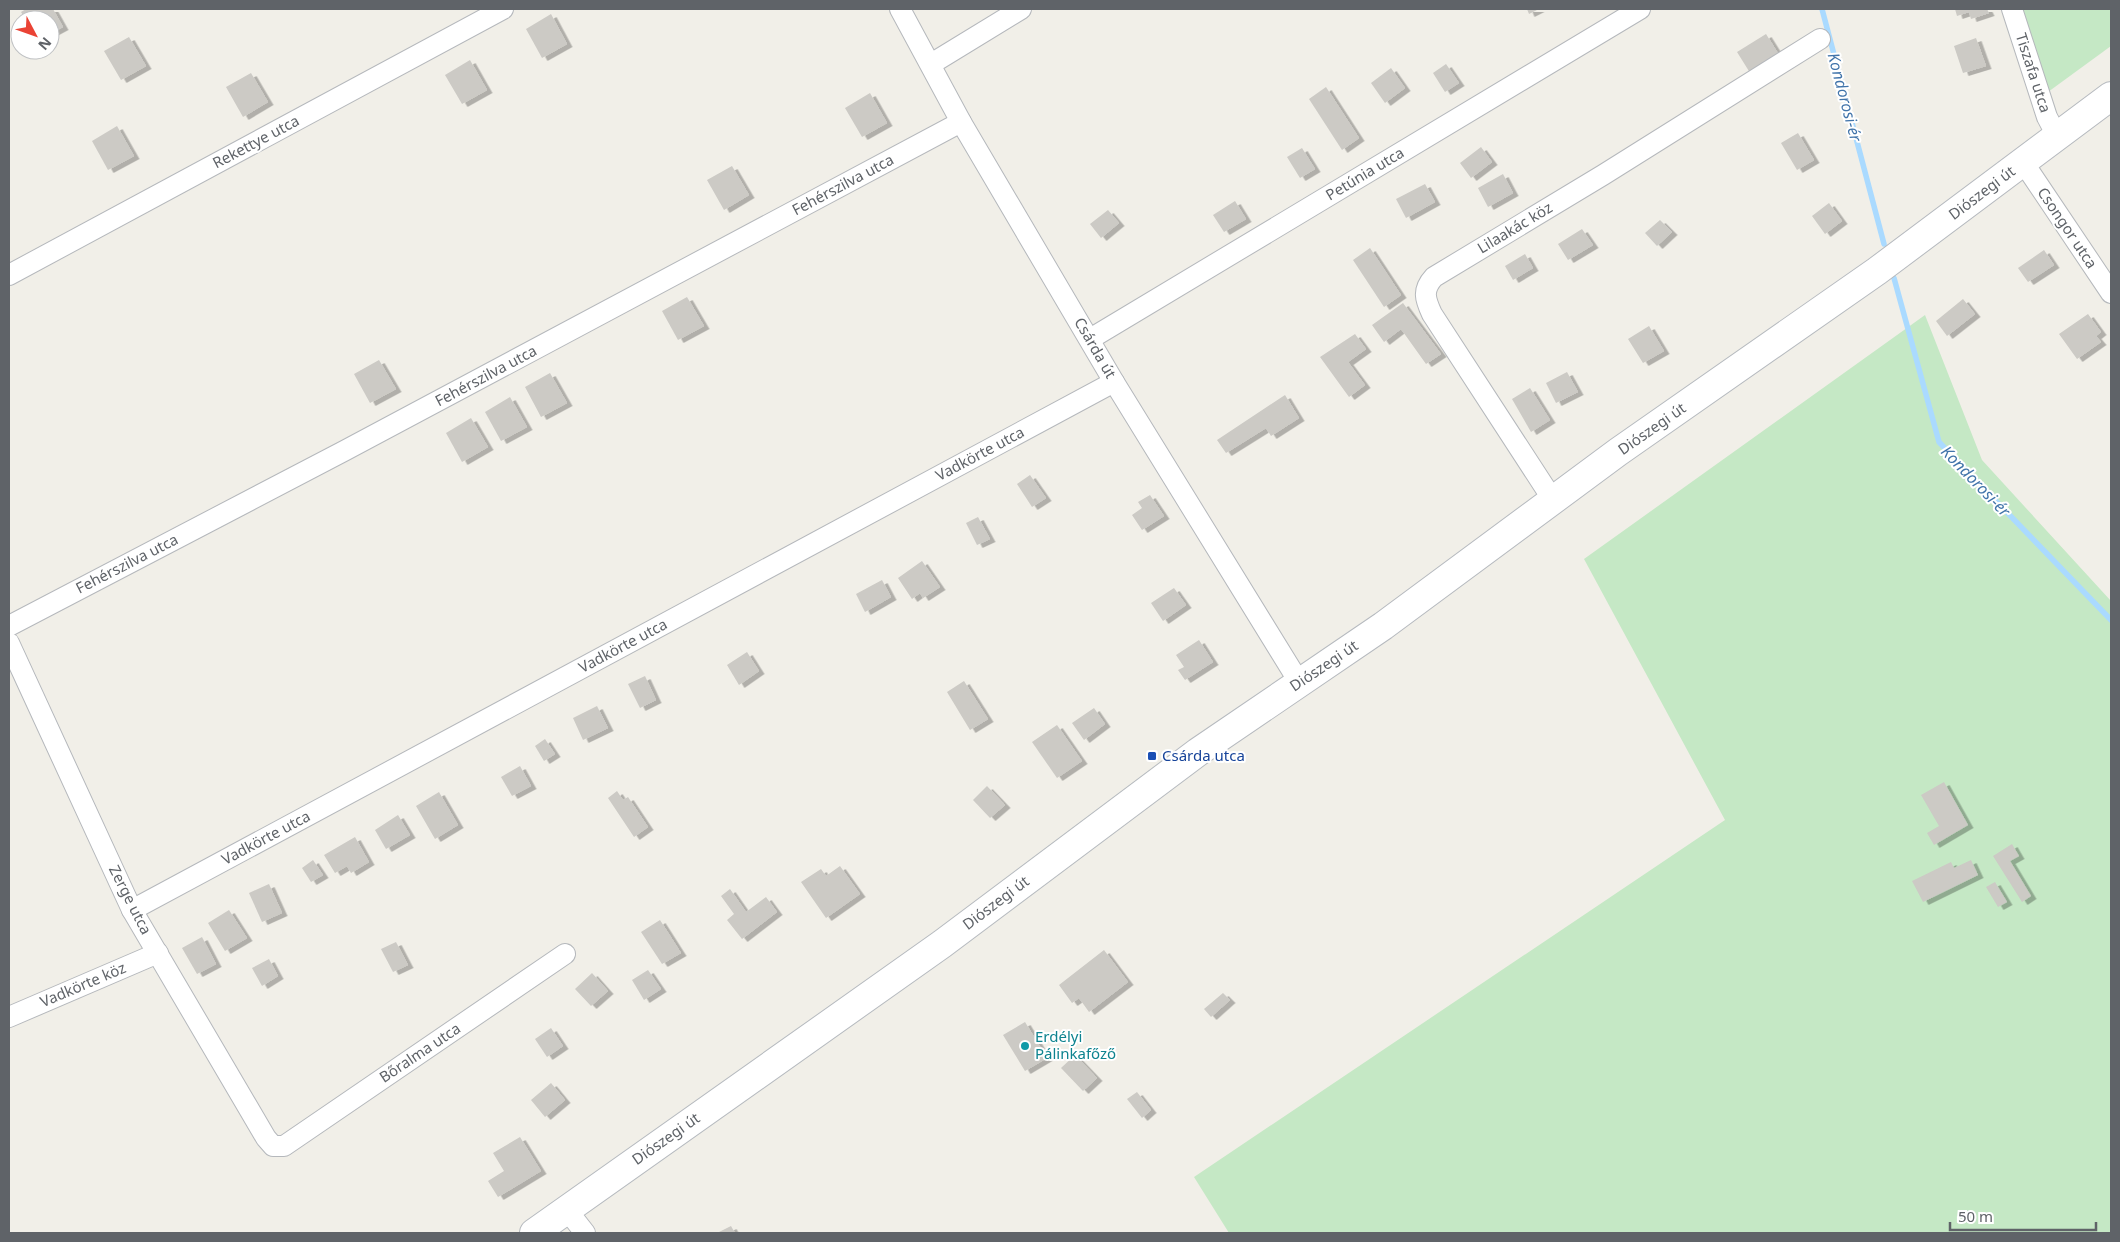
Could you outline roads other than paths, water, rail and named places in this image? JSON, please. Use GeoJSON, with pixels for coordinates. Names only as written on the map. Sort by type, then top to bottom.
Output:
{"type":"FeatureCollection","features":[{"type":"Feature","properties":{"kind":"main road","name":"Diószegi út"},"geometry":{"type":"LineString","coordinates":[[534,1233],[942,944],[1198,752],[1383,626],[1553,500],[1877,271],[2111,96]]}},
{"type":"Feature","properties":{"kind":"street","name":"Rekettye utca"},"geometry":{"type":"LineString","coordinates":[[9,275],[503,9]]}},
{"type":"Feature","properties":{"kind":"street","name":"Csárda út"},"geometry":{"type":"LineString","coordinates":[[900,9],[961,122],[1114,382],[1299,682]]}},
{"type":"Feature","properties":{"kind":"street"},"geometry":{"type":"LineString","coordinates":[[931,64],[1021,9]]}},
{"type":"Feature","properties":{"kind":"street","name":"Petúnia utca"},"geometry":{"type":"LineString","coordinates":[[1090,339],[1640,9]]}},
{"type":"Feature","properties":{"kind":"street","name":"Tiszafa utca"},"geometry":{"type":"LineString","coordinates":[[2012,9],[2047,117],[2057,136]]}},
{"type":"Feature","properties":{"kind":"street","name":"Lilaakác köz"},"geometry":{"type":"LineString","coordinates":[[1553,500],[1432,314],[1424,298],[1426,285],[1434,277],[1603,176],[1820,39]]}},
{"type":"Feature","properties":{"kind":"street","name":"Fehérszilva utca"},"geometry":{"type":"LineString","coordinates":[[9,626],[344,452],[961,122]]}},
{"type":"Feature","properties":{"kind":"street","name":"Csongor utca"},"geometry":{"type":"LineString","coordinates":[[2023,162],[2111,293]]}},
{"type":"Feature","properties":{"kind":"street","name":"Vadkörte utca"},"geometry":{"type":"LineString","coordinates":[[132,910],[1114,382]]}},
{"type":"Feature","properties":{"kind":"street","name":"Zerge utca"},"geometry":{"type":"LineString","coordinates":[[9,643],[132,910],[266,1138],[273,1146]]}},
{"type":"Feature","properties":{"kind":"street","name":"Vadkörte köz"},"geometry":{"type":"LineString","coordinates":[[9,1017],[158,953]]}},
{"type":"Feature","properties":{"kind":"street","name":"Bőralma utca"},"geometry":{"type":"LineString","coordinates":[[273,1146],[284,1146],[565,954]]}},
{"type":"Feature","properties":{"kind":"street"},"geometry":{"type":"LineString","coordinates":[[567,1210],[585,1233]]}},
{"type":"Feature","properties":{"kind":"waterway","name":"Kondorosi-ér"},"geometry":{"type":"LineString","coordinates":[[1822,9],[1884,244]]}},
{"type":"Feature","properties":{"kind":"waterway","name":"Kondorosi-ér"},"geometry":{"type":"LineString","coordinates":[[1894,278],[1939,442],[2111,620]]}},
{"type":"Feature","properties":{"kind":"place","name":"Csárda utca"},"geometry":{"type":"Point","coordinates":[1152,756]}},
{"type":"Feature","properties":{"kind":"place","name":"Erdélyi Pálinkafőző"},"geometry":{"type":"Point","coordinates":[1025,1046]}}]}
